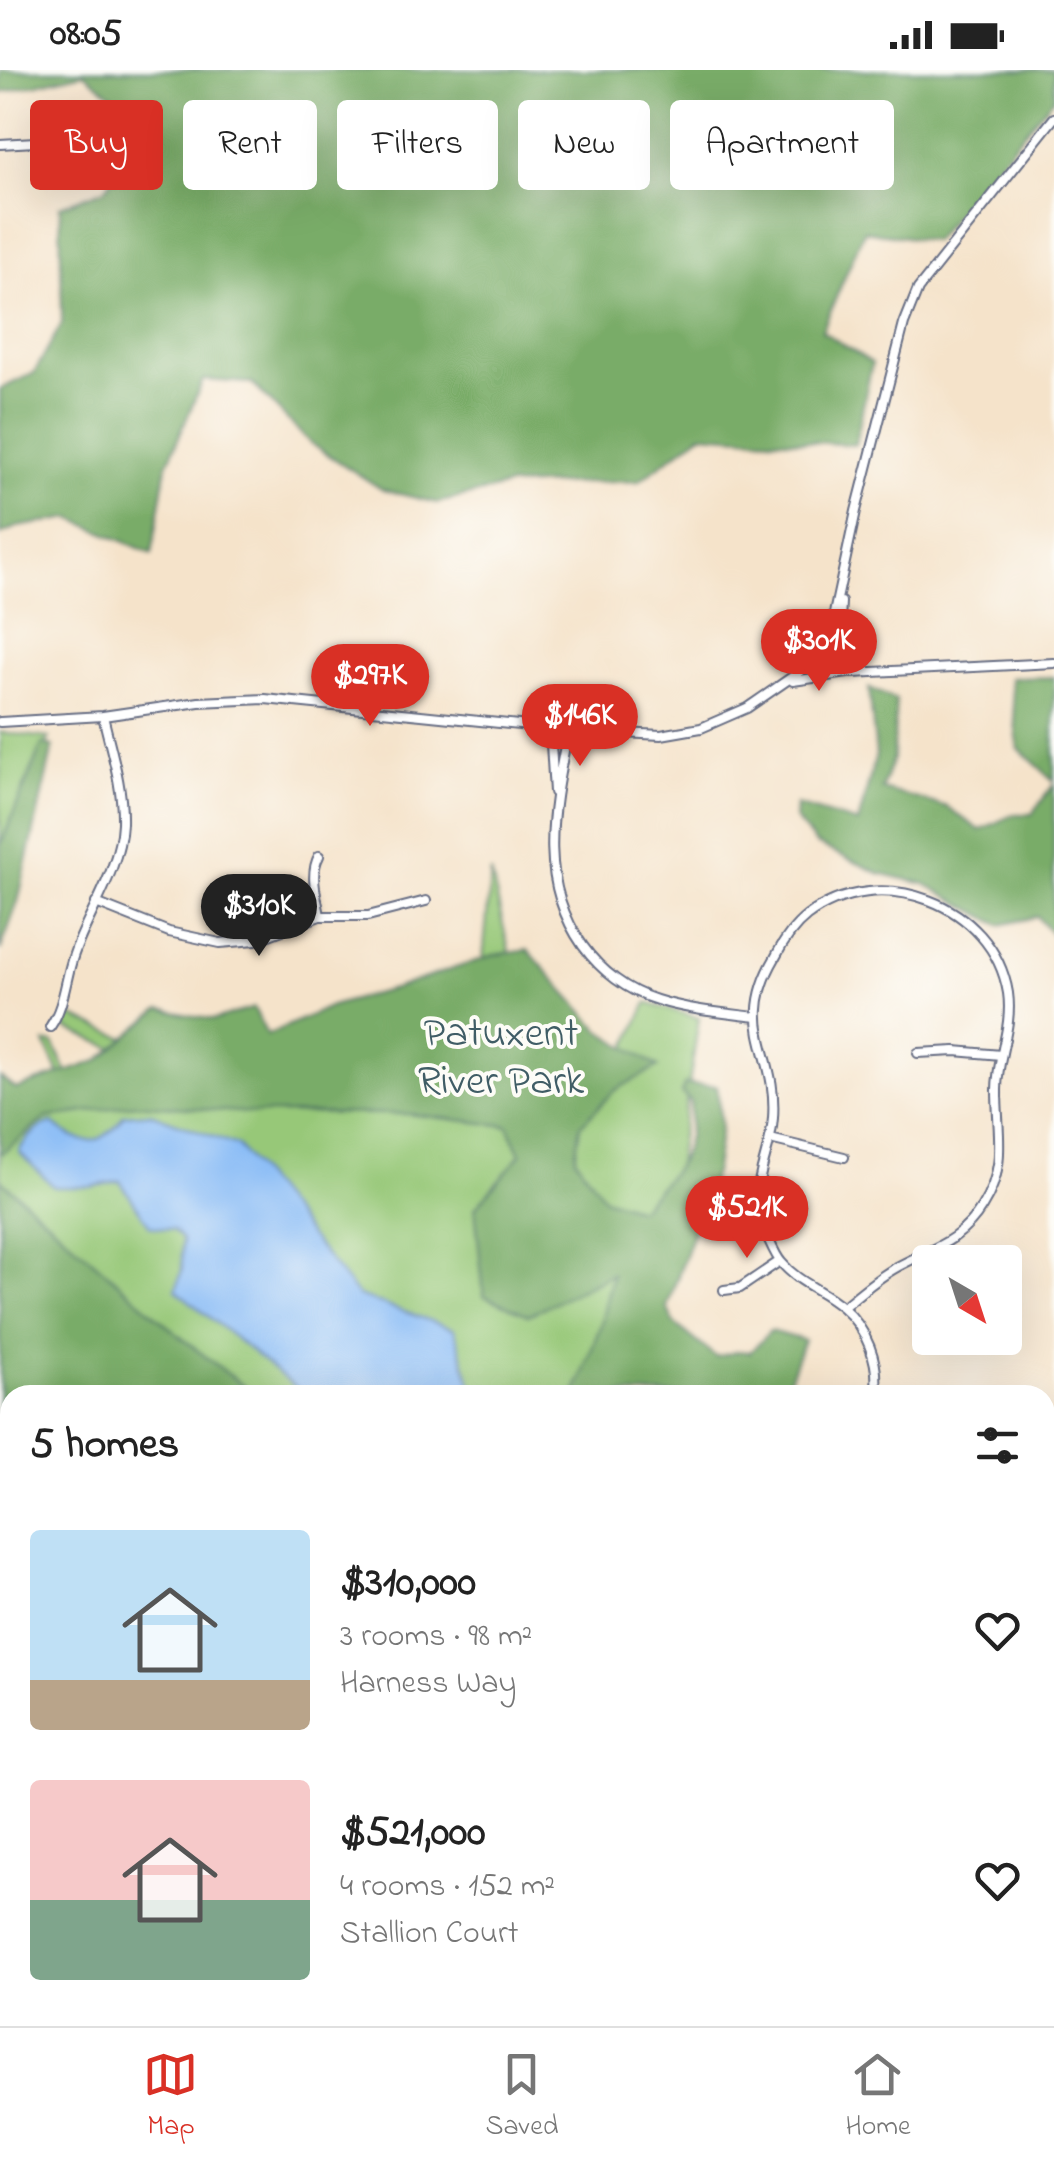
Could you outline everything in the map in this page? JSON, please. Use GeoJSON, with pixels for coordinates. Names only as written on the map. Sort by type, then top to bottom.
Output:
{"type":"FeatureCollection","features":[{"type":"Feature","properties":{"kind":"street"},"geometry":{"type":"LineString","coordinates":[[0,722],[266,699],[568,730],[676,734],[735,714],[805,668],[830,632],[856,511],[911,304],[930,273],[1054,118]]}},
{"type":"Feature","properties":{"kind":"street"},"geometry":{"type":"LineString","coordinates":[[0,144],[30,143]]}},
{"type":"Feature","properties":{"kind":"street"},"geometry":{"type":"LineString","coordinates":[[839,596],[842,606],[838,660],[848,672]]}},
{"type":"Feature","properties":{"kind":"street"},"geometry":{"type":"LineString","coordinates":[[818,652],[848,672]]}},
{"type":"Feature","properties":{"kind":"street"},"geometry":{"type":"LineString","coordinates":[[780,687],[816,675],[848,672],[1054,663]]}},
{"type":"Feature","properties":{"kind":"street"},"geometry":{"type":"LineString","coordinates":[[50,1027],[62,1005],[65,982],[117,849],[122,823],[118,775],[102,716]]}},
{"type":"Feature","properties":{"kind":"street"},"geometry":{"type":"LineString","coordinates":[[550,728],[555,802]]}},
{"type":"Feature","properties":{"kind":"street"},"geometry":{"type":"LineString","coordinates":[[568,730],[555,802],[551,856],[554,885],[568,920],[592,958],[614,978],[656,1000],[756,1017]]}},
{"type":"Feature","properties":{"kind":"street"},"geometry":{"type":"LineString","coordinates":[[318,856],[314,882],[320,916]]}},
{"type":"Feature","properties":{"kind":"street"},"geometry":{"type":"LineString","coordinates":[[843,1308],[893,1270],[951,1241],[968,1227],[982,1208],[1000,1160],[997,1086],[1010,1021],[1003,972],[988,946],[950,908],[889,890],[832,902],[803,920],[783,943],[766,973],[756,1017],[772,1089],[770,1139],[758,1179],[758,1206],[766,1232],[780,1260],[793,1274],[843,1308],[858,1325],[872,1354],[876,1385]]}},
{"type":"Feature","properties":{"kind":"street"},"geometry":{"type":"LineString","coordinates":[[96,903],[169,932],[220,943],[256,940],[320,916],[368,916],[426,901]]}},
{"type":"Feature","properties":{"kind":"street"},"geometry":{"type":"LineString","coordinates":[[918,1053],[1001,1055]]}},
{"type":"Feature","properties":{"kind":"street"},"geometry":{"type":"LineString","coordinates":[[770,1139],[844,1156]]}},
{"type":"Feature","properties":{"kind":"street"},"geometry":{"type":"LineString","coordinates":[[724,1290],[740,1288],[780,1260]]}},
{"type":"Feature","properties":{"kind":"green space"},"geometry":{"type":"Polygon","coordinates":[[[0,70],[1054,70],[1054,97],[933,241],[864,231],[822,331],[872,363],[855,445],[702,434],[639,481],[508,486],[437,503],[383,490],[310,443],[252,383],[203,380],[167,465],[152,554],[71,518],[17,527],[0,535],[0,389],[34,373],[62,323],[60,206],[102,190],[163,190],[163,100],[117,100],[84,73],[0,93],[0,70]]]}},
{"type":"Feature","properties":{"kind":"green space"},"geometry":{"type":"Polygon","coordinates":[[[1054,677],[1054,781],[1018,748],[1010,678],[1054,677]]]}},
{"type":"Feature","properties":{"kind":"green space"},"geometry":{"type":"Polygon","coordinates":[[[869,688],[896,700],[893,758],[882,789],[947,807],[980,830],[1015,814],[1032,814],[1054,784],[1054,936],[1037,917],[1000,925],[925,884],[879,873],[816,844],[795,819],[796,805],[858,823],[876,755],[869,688]]]}},
{"type":"Feature","properties":{"kind":"green space"},"geometry":{"type":"Polygon","coordinates":[[[0,732],[49,738],[0,861],[0,732]]]}},
{"type":"Feature","properties":{"kind":"green space"},"geometry":{"type":"Polygon","coordinates":[[[42,744],[53,747],[18,902],[0,951],[0,846],[42,744]]]}},
{"type":"Feature","properties":{"kind":"green space","name":"Patuxent River Park"},"geometry":{"type":"Polygon","coordinates":[[[491,872],[518,990],[613,1076],[647,1003],[699,1018],[675,1178],[635,1244],[685,1348],[756,1385],[0,1385],[0,1105],[68,1093],[45,1043],[53,1043],[75,1089],[137,1058],[65,1028],[68,1015],[167,1055],[479,1003],[491,872]]]}},
{"type":"Feature","properties":{"kind":"green space","name":"Patuxent River Park"},"geometry":{"type":"Polygon","coordinates":[[[528,950],[601,1031],[658,1067],[615,1090],[580,1126],[575,1158],[604,1198],[639,1209],[679,1162],[684,1150],[690,1121],[690,1101],[681,1093],[685,1084],[717,1086],[721,1126],[715,1170],[667,1307],[674,1323],[716,1357],[750,1352],[770,1331],[804,1340],[787,1385],[579,1385],[601,1324],[612,1274],[528,1315],[484,1296],[475,1208],[521,1154],[508,1126],[408,1114],[251,1113],[136,1104],[46,1118],[0,1155],[0,1077],[16,1089],[98,1061],[160,1009],[214,1020],[254,1008],[267,1035],[331,1006],[494,955],[528,950]]]}},
{"type":"Feature","properties":{"kind":"green space"},"geometry":{"type":"Polygon","coordinates":[[[0,1179],[178,1335],[242,1385],[0,1385],[0,1179]]]}},
{"type":"Feature","properties":{"kind":"water"},"geometry":{"type":"Polygon","coordinates":[[[150,1113],[237,1145],[358,1296],[454,1329],[471,1385],[293,1385],[176,1290],[182,1270],[182,1239],[173,1230],[150,1226],[120,1181],[90,1187],[54,1187],[19,1152],[33,1134],[48,1124],[91,1141],[108,1134],[124,1115],[150,1113]]]}}]}
